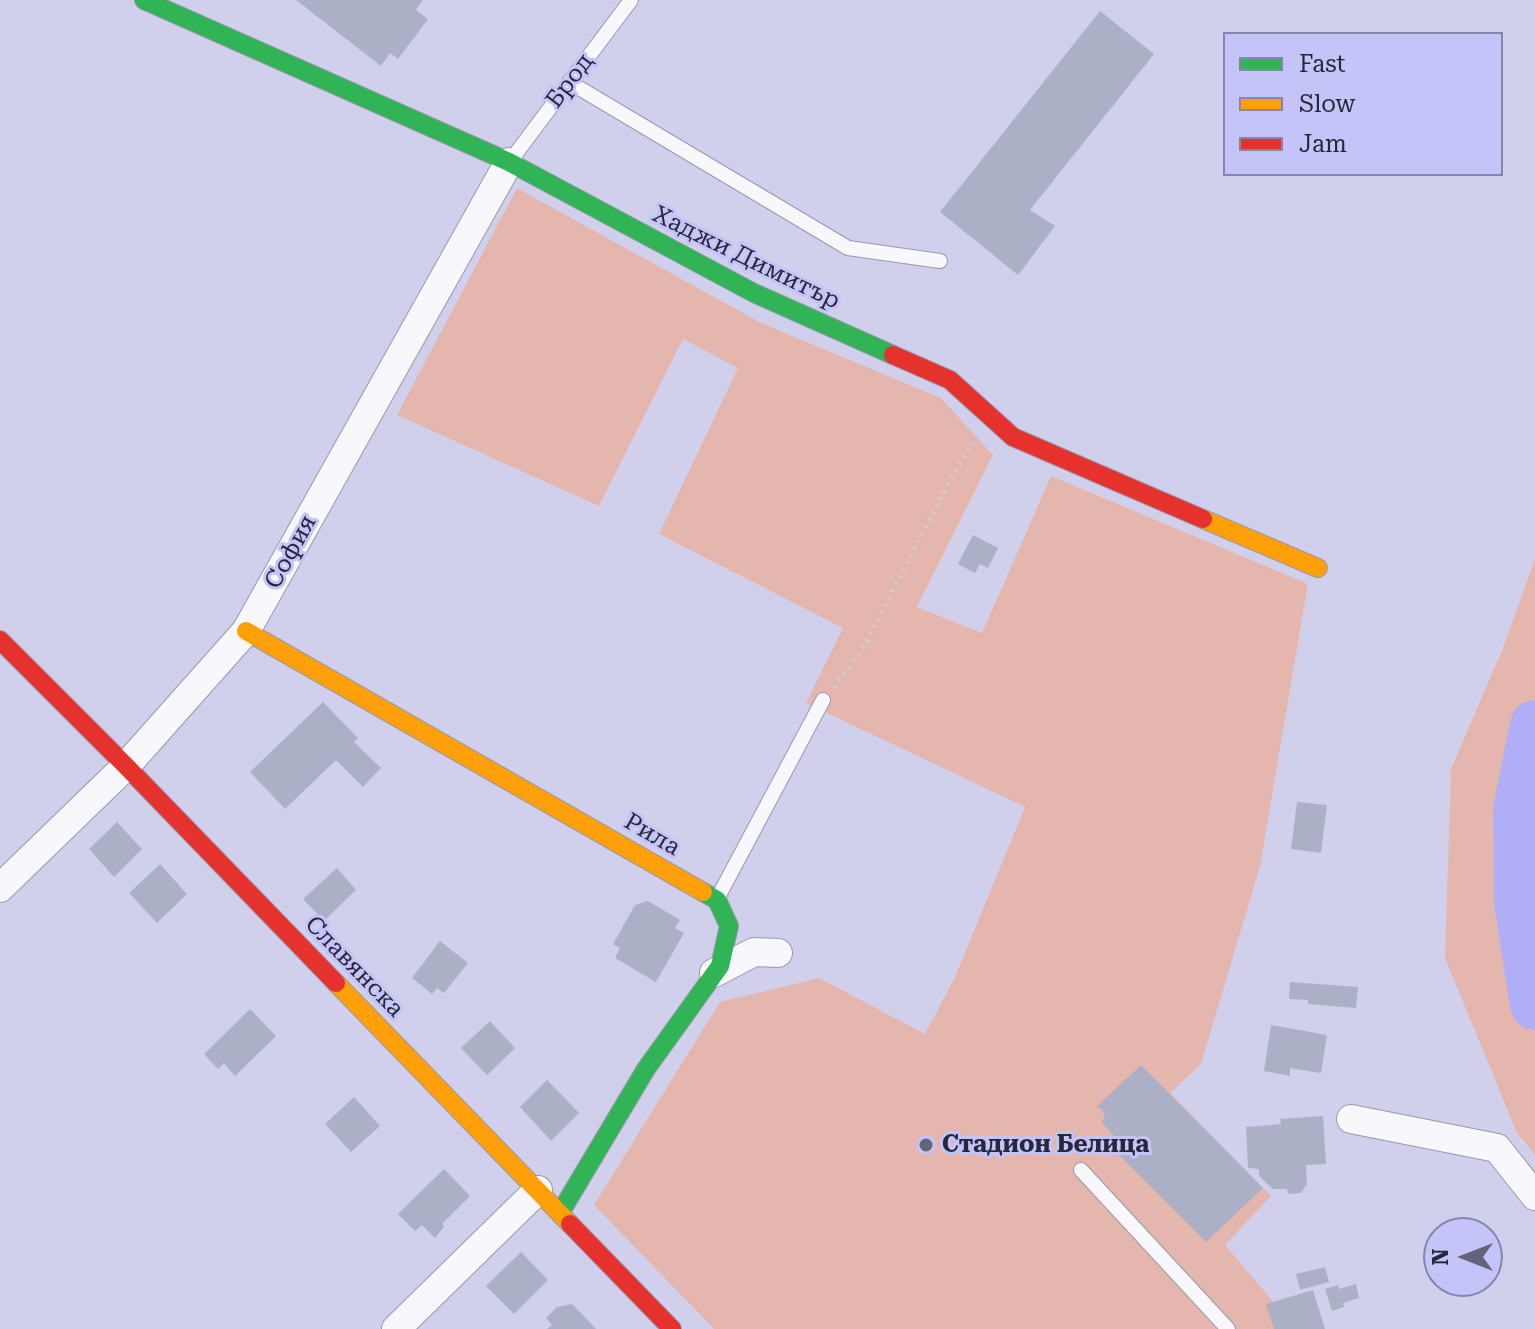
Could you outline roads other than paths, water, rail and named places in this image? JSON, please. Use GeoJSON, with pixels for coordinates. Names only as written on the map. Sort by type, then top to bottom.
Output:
{"type":"FeatureCollection","features":[{"type":"Feature","properties":{"kind":"street","name":"Хаджи Димитър"},"geometry":{"type":"LineString","coordinates":[[144,0],[509,162],[754,293],[950,380],[1013,437],[1318,568]]}},
{"type":"Feature","properties":{"kind":"street","name":"София"},"geometry":{"type":"LineString","coordinates":[[0,888],[126,766],[246,631],[509,162]]}},
{"type":"Feature","properties":{"kind":"street","name":"Рила"},"geometry":{"type":"LineString","coordinates":[[246,631],[717,900]]}},
{"type":"Feature","properties":{"kind":"street","name":"Славянска"},"geometry":{"type":"LineString","coordinates":[[0,640],[672,1329]]}},
{"type":"Feature","properties":{"kind":"street"},"geometry":{"type":"LineString","coordinates":[[560,1213],[646,1069],[720,966],[729,926],[717,900]]}},
{"type":"Feature","properties":{"kind":"street"},"geometry":{"type":"LineString","coordinates":[[714,973],[754,952],[778,953]]}},
{"type":"Feature","properties":{"kind":"street"},"geometry":{"type":"LineString","coordinates":[[1351,1119],[1497,1148],[1535,1196]]}},
{"type":"Feature","properties":{"kind":"street"},"geometry":{"type":"LineString","coordinates":[[396,1329],[538,1190]]}},
{"type":"Feature","properties":{"kind":"lane","name":"Брод"},"geometry":{"type":"LineString","coordinates":[[509,162],[631,0]]}},
{"type":"Feature","properties":{"kind":"lane"},"geometry":{"type":"LineString","coordinates":[[569,82],[848,248],[940,261]]}},
{"type":"Feature","properties":{"kind":"lane"},"geometry":{"type":"LineString","coordinates":[[717,900],[823,700]]}},
{"type":"Feature","properties":{"kind":"lane"},"geometry":{"type":"LineString","coordinates":[[1081,1170],[1228,1329]]}},
{"type":"Feature","properties":{"kind":"waterway"},"geometry":{"type":"LineString","coordinates":[[1535,725],[1518,810],[1519,902],[1535,1005]]}},
{"type":"Feature","properties":{"kind":"place","name":"Стадион Белица"},"geometry":{"type":"Point","coordinates":[926,1145]}}]}
